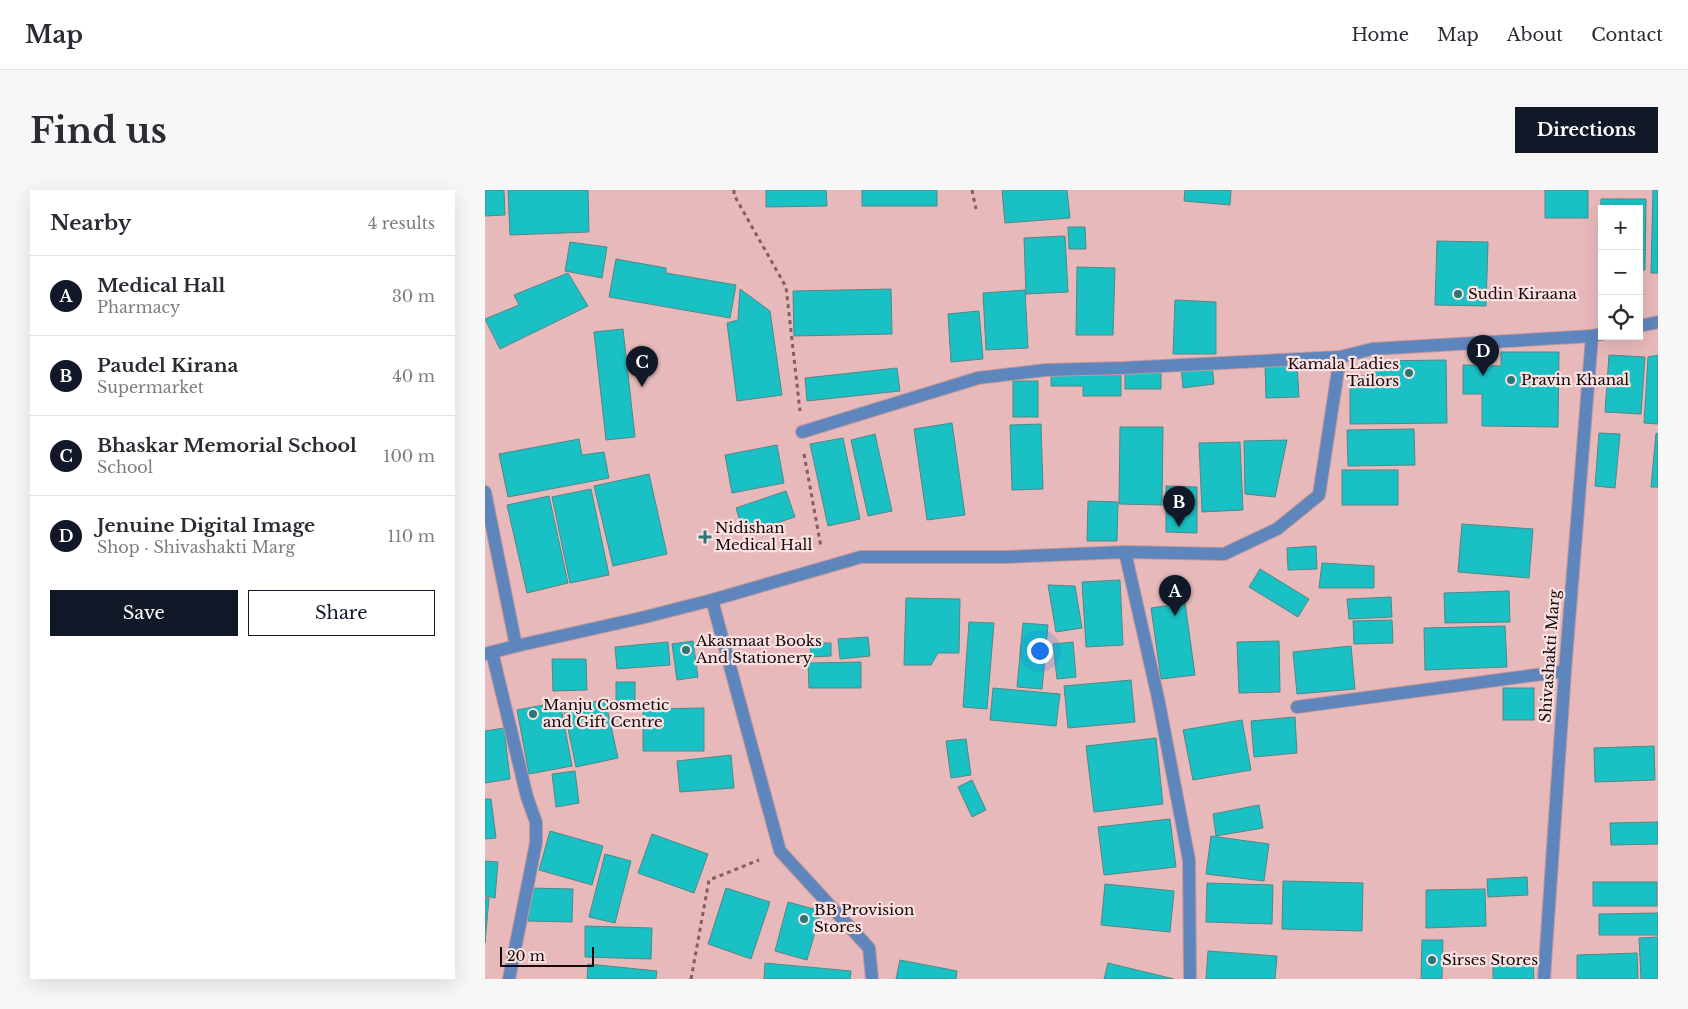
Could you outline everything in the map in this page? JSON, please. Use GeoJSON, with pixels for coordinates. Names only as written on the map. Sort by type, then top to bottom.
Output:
{"type":"FeatureCollection","features":[{"type":"Feature","properties":{"kind":"street"},"geometry":{"type":"LineString","coordinates":[[1643,325],[1658,322]]}},
{"type":"Feature","properties":{"kind":"street"},"geometry":{"type":"LineString","coordinates":[[802,432],[977,378],[1046,370],[1340,357],[1372,349],[1597,335]]}},
{"type":"Feature","properties":{"kind":"street","name":"Shivashakti Marg"},"geometry":{"type":"LineString","coordinates":[[1544,979],[1565,670],[1597,335]]}},
{"type":"Feature","properties":{"kind":"street"},"geometry":{"type":"LineString","coordinates":[[509,979],[536,843],[536,822],[527,797],[489,653],[712,600],[861,557],[1006,557],[1125,552],[1223,554],[1277,529],[1319,495],[1340,357]]}},
{"type":"Feature","properties":{"kind":"street"},"geometry":{"type":"LineString","coordinates":[[485,492],[516,646]]}},
{"type":"Feature","properties":{"kind":"street"},"geometry":{"type":"LineString","coordinates":[[1125,552],[1159,698],[1189,860],[1190,979]]}},
{"type":"Feature","properties":{"kind":"street"},"geometry":{"type":"LineString","coordinates":[[712,600],[781,851],[869,948],[872,979]]}},
{"type":"Feature","properties":{"kind":"street"},"geometry":{"type":"LineString","coordinates":[[1297,707],[1565,670]]}},
{"type":"Feature","properties":{"kind":"path"},"geometry":{"type":"LineString","coordinates":[[734,190],[734,195],[786,288],[806,467],[824,567]]}},
{"type":"Feature","properties":{"kind":"path"},"geometry":{"type":"LineString","coordinates":[[972,190],[976,209]]}},
{"type":"Feature","properties":{"kind":"path"},"geometry":{"type":"LineString","coordinates":[[691,979],[709,880],[781,851]]}},
{"type":"Feature","properties":{"kind":"building"},"geometry":{"type":"Polygon","coordinates":[[[485,190],[504,190],[505,215],[485,216],[485,190]]]}},
{"type":"Feature","properties":{"kind":"building"},"geometry":{"type":"Polygon","coordinates":[[[508,190],[588,190],[589,232],[510,235],[508,190]]]}},
{"type":"Feature","properties":{"kind":"building"},"geometry":{"type":"Polygon","coordinates":[[[766,190],[826,190],[827,206],[766,207],[766,190]]]}},
{"type":"Feature","properties":{"kind":"building"},"geometry":{"type":"Polygon","coordinates":[[[862,190],[937,190],[937,206],[862,206],[862,190]]]}},
{"type":"Feature","properties":{"kind":"building"},"geometry":{"type":"Polygon","coordinates":[[[1002,190],[1067,190],[1070,218],[1005,223],[1002,190]]]}},
{"type":"Feature","properties":{"kind":"building"},"geometry":{"type":"Polygon","coordinates":[[[1185,190],[1231,190],[1230,205],[1184,201],[1185,190]]]}},
{"type":"Feature","properties":{"kind":"building"},"geometry":{"type":"Polygon","coordinates":[[[1545,190],[1588,190],[1588,218],[1545,218],[1545,190]]]}},
{"type":"Feature","properties":{"kind":"building"},"geometry":{"type":"Polygon","coordinates":[[[1653,190],[1658,190],[1658,273],[1651,273],[1653,190]]]}},
{"type":"Feature","properties":{"kind":"building"},"geometry":{"type":"Polygon","coordinates":[[[1601,199],[1646,199],[1645,270],[1643,270],[1643,205],[1601,205],[1601,199]]]}},
{"type":"Feature","properties":{"kind":"building"},"geometry":{"type":"Polygon","coordinates":[[[1068,227],[1085,227],[1086,249],[1069,249],[1068,227]]]}},
{"type":"Feature","properties":{"kind":"building"},"geometry":{"type":"Polygon","coordinates":[[[1065,236],[1068,292],[1026,294],[1024,238],[1065,236]]]}},
{"type":"Feature","properties":{"kind":"building"},"geometry":{"type":"Polygon","coordinates":[[[1437,241],[1488,242],[1486,306],[1435,305],[1437,241]]]}},
{"type":"Feature","properties":{"kind":"building"},"geometry":{"type":"Polygon","coordinates":[[[570,242],[607,247],[602,278],[565,271],[570,242]]]}},
{"type":"Feature","properties":{"kind":"building"},"geometry":{"type":"Polygon","coordinates":[[[616,259],[666,268],[666,273],[736,285],[730,318],[609,297],[616,259]]]}},
{"type":"Feature","properties":{"kind":"building"},"geometry":{"type":"Polygon","coordinates":[[[1077,267],[1115,268],[1113,335],[1076,335],[1077,267]]]}},
{"type":"Feature","properties":{"kind":"building"},"geometry":{"type":"Polygon","coordinates":[[[568,273],[588,306],[500,349],[485,319],[519,305],[514,295],[568,273]]]}},
{"type":"Feature","properties":{"kind":"building"},"geometry":{"type":"Polygon","coordinates":[[[740,289],[770,311],[782,395],[737,401],[727,323],[738,320],[740,289]]]}},
{"type":"Feature","properties":{"kind":"building"},"geometry":{"type":"Polygon","coordinates":[[[891,289],[892,334],[794,336],[793,291],[891,289]]]}},
{"type":"Feature","properties":{"kind":"building"},"geometry":{"type":"Polygon","coordinates":[[[1025,290],[1028,348],[986,350],[983,293],[1025,290]]]}},
{"type":"Feature","properties":{"kind":"building"},"geometry":{"type":"Polygon","coordinates":[[[1175,300],[1216,302],[1216,354],[1173,354],[1175,300]]]}},
{"type":"Feature","properties":{"kind":"building"},"geometry":{"type":"Polygon","coordinates":[[[979,311],[983,359],[951,362],[948,314],[979,311]]]}},
{"type":"Feature","properties":{"kind":"building"},"geometry":{"type":"Polygon","coordinates":[[[623,329],[635,437],[606,440],[594,332],[623,329]]]}},
{"type":"Feature","properties":{"kind":"building","name":"Pravin Khanal"},"geometry":{"type":"Polygon","coordinates":[[[1501,352],[1559,352],[1558,427],[1482,426],[1482,394],[1463,394],[1463,365],[1501,366],[1501,352]]]}},
{"type":"Feature","properties":{"kind":"building"},"geometry":{"type":"Polygon","coordinates":[[[1609,355],[1645,357],[1641,414],[1605,412],[1609,355]]]}},
{"type":"Feature","properties":{"kind":"building"},"geometry":{"type":"Polygon","coordinates":[[[1658,355],[1658,424],[1644,423],[1648,357],[1658,355]]]}},
{"type":"Feature","properties":{"kind":"building"},"geometry":{"type":"Polygon","coordinates":[[[1446,360],[1447,423],[1350,424],[1350,376],[1375,376],[1375,361],[1446,360]]]}},
{"type":"Feature","properties":{"kind":"building"},"geometry":{"type":"Polygon","coordinates":[[[1297,364],[1299,397],[1266,398],[1265,365],[1297,364]]]}},
{"type":"Feature","properties":{"kind":"building"},"geometry":{"type":"Polygon","coordinates":[[[1212,365],[1214,384],[1183,388],[1181,367],[1212,365]]]}},
{"type":"Feature","properties":{"kind":"building"},"geometry":{"type":"Polygon","coordinates":[[[897,368],[900,391],[807,401],[805,378],[897,368]]]}},
{"type":"Feature","properties":{"kind":"building"},"geometry":{"type":"Polygon","coordinates":[[[1125,371],[1161,371],[1161,389],[1125,389],[1125,371]]]}},
{"type":"Feature","properties":{"kind":"building"},"geometry":{"type":"Polygon","coordinates":[[[1051,372],[1121,372],[1121,396],[1083,396],[1083,386],[1051,386],[1051,372]]]}},
{"type":"Feature","properties":{"kind":"building"},"geometry":{"type":"Polygon","coordinates":[[[1013,381],[1038,381],[1038,417],[1013,417],[1013,381]]]}},
{"type":"Feature","properties":{"kind":"building"},"geometry":{"type":"Polygon","coordinates":[[[952,423],[965,515],[927,520],[914,429],[952,423]]]}},
{"type":"Feature","properties":{"kind":"building"},"geometry":{"type":"Polygon","coordinates":[[[1041,424],[1043,489],[1012,490],[1010,425],[1041,424]]]}},
{"type":"Feature","properties":{"kind":"building"},"geometry":{"type":"Polygon","coordinates":[[[1120,427],[1163,427],[1162,505],[1119,504],[1120,427]]]}},
{"type":"Feature","properties":{"kind":"building"},"geometry":{"type":"Polygon","coordinates":[[[1414,429],[1415,465],[1348,466],[1347,430],[1414,429]]]}},
{"type":"Feature","properties":{"kind":"building"},"geometry":{"type":"Polygon","coordinates":[[[1599,433],[1620,434],[1615,488],[1595,486],[1599,433]]]}},
{"type":"Feature","properties":{"kind":"building"},"geometry":{"type":"Polygon","coordinates":[[[1656,433],[1658,434],[1658,487],[1651,487],[1656,433]]]}},
{"type":"Feature","properties":{"kind":"building"},"geometry":{"type":"Polygon","coordinates":[[[875,434],[892,511],[868,516],[851,440],[875,434]]]}},
{"type":"Feature","properties":{"kind":"building"},"geometry":{"type":"Polygon","coordinates":[[[843,438],[860,519],[828,526],[810,444],[843,438]]]}},
{"type":"Feature","properties":{"kind":"building"},"geometry":{"type":"Polygon","coordinates":[[[579,439],[582,455],[604,452],[609,478],[508,497],[499,454],[579,439]]]}},
{"type":"Feature","properties":{"kind":"building"},"geometry":{"type":"Polygon","coordinates":[[[1287,440],[1275,497],[1245,494],[1244,441],[1287,440]]]}},
{"type":"Feature","properties":{"kind":"building"},"geometry":{"type":"Polygon","coordinates":[[[1240,442],[1243,510],[1202,512],[1199,443],[1240,442]]]}},
{"type":"Feature","properties":{"kind":"building"},"geometry":{"type":"Polygon","coordinates":[[[777,445],[784,483],[732,493],[725,455],[777,445]]]}},
{"type":"Feature","properties":{"kind":"building"},"geometry":{"type":"Polygon","coordinates":[[[1342,470],[1398,470],[1398,505],[1342,505],[1342,470]]]}},
{"type":"Feature","properties":{"kind":"building"},"geometry":{"type":"Polygon","coordinates":[[[649,474],[667,554],[613,566],[594,486],[649,474]]]}},
{"type":"Feature","properties":{"kind":"building"},"geometry":{"type":"Polygon","coordinates":[[[1166,486],[1197,487],[1197,533],[1166,532],[1166,486]]]}},
{"type":"Feature","properties":{"kind":"building"},"geometry":{"type":"Polygon","coordinates":[[[591,489],[609,575],[570,583],[552,497],[591,489]]]}},
{"type":"Feature","properties":{"kind":"building"},"geometry":{"type":"Polygon","coordinates":[[[786,491],[795,517],[744,534],[736,508],[786,491]]]}},
{"type":"Feature","properties":{"kind":"building"},"geometry":{"type":"Polygon","coordinates":[[[549,496],[568,583],[527,593],[507,505],[549,496]]]}},
{"type":"Feature","properties":{"kind":"building"},"geometry":{"type":"Polygon","coordinates":[[[1088,501],[1118,502],[1117,541],[1087,541],[1088,501]]]}},
{"type":"Feature","properties":{"kind":"building"},"geometry":{"type":"Polygon","coordinates":[[[1462,524],[1533,529],[1529,578],[1458,572],[1462,524]]]}},
{"type":"Feature","properties":{"kind":"building"},"geometry":{"type":"Polygon","coordinates":[[[1316,546],[1317,569],[1288,570],[1287,548],[1316,546]]]}},
{"type":"Feature","properties":{"kind":"building"},"geometry":{"type":"Polygon","coordinates":[[[1322,563],[1374,566],[1374,588],[1319,588],[1322,563]]]}},
{"type":"Feature","properties":{"kind":"building"},"geometry":{"type":"Polygon","coordinates":[[[1260,569],[1309,599],[1298,617],[1249,587],[1260,569]]]}},
{"type":"Feature","properties":{"kind":"building"},"geometry":{"type":"Polygon","coordinates":[[[1120,580],[1123,645],[1086,647],[1082,582],[1120,580]]]}},
{"type":"Feature","properties":{"kind":"building"},"geometry":{"type":"Polygon","coordinates":[[[1048,585],[1075,586],[1082,628],[1056,632],[1048,585]]]}},
{"type":"Feature","properties":{"kind":"building"},"geometry":{"type":"Polygon","coordinates":[[[1509,591],[1510,622],[1445,623],[1444,593],[1509,591]]]}},
{"type":"Feature","properties":{"kind":"building"},"geometry":{"type":"Polygon","coordinates":[[[1391,597],[1392,617],[1349,619],[1347,599],[1391,597]]]}},
{"type":"Feature","properties":{"kind":"building"},"geometry":{"type":"Polygon","coordinates":[[[906,598],[960,599],[959,653],[938,653],[931,665],[904,665],[906,598]]]}},
{"type":"Feature","properties":{"kind":"building"},"geometry":{"type":"Polygon","coordinates":[[[1185,603],[1195,675],[1161,679],[1151,608],[1185,603]]]}},
{"type":"Feature","properties":{"kind":"building"},"geometry":{"type":"Polygon","coordinates":[[[1392,620],[1393,643],[1354,644],[1353,621],[1392,620]]]}},
{"type":"Feature","properties":{"kind":"building"},"geometry":{"type":"Polygon","coordinates":[[[969,622],[994,623],[987,709],[963,707],[969,622]]]}},
{"type":"Feature","properties":{"kind":"building"},"geometry":{"type":"Polygon","coordinates":[[[1023,623],[1048,625],[1042,689],[1017,687],[1023,623]]]}},
{"type":"Feature","properties":{"kind":"building"},"geometry":{"type":"Polygon","coordinates":[[[1505,626],[1507,667],[1425,670],[1424,628],[1505,626]]]}},
{"type":"Feature","properties":{"kind":"building"},"geometry":{"type":"Polygon","coordinates":[[[868,637],[870,656],[840,659],[838,639],[868,637]]]}},
{"type":"Feature","properties":{"kind":"building"},"geometry":{"type":"Polygon","coordinates":[[[693,641],[698,677],[677,680],[672,644],[693,641]]]}},
{"type":"Feature","properties":{"kind":"building"},"geometry":{"type":"Polygon","coordinates":[[[1279,641],[1280,692],[1239,693],[1237,642],[1279,641]]]}},
{"type":"Feature","properties":{"kind":"building"},"geometry":{"type":"Polygon","coordinates":[[[668,642],[670,665],[617,669],[615,647],[668,642]]]}},
{"type":"Feature","properties":{"kind":"building"},"geometry":{"type":"Polygon","coordinates":[[[1073,642],[1076,677],[1057,679],[1053,644],[1073,642]]]}},
{"type":"Feature","properties":{"kind":"building"},"geometry":{"type":"Polygon","coordinates":[[[810,643],[831,643],[831,656],[811,657],[810,643]]]}},
{"type":"Feature","properties":{"kind":"building"},"geometry":{"type":"Polygon","coordinates":[[[1351,646],[1355,689],[1297,694],[1293,652],[1351,646]]]}},
{"type":"Feature","properties":{"kind":"building"},"geometry":{"type":"Polygon","coordinates":[[[552,659],[586,659],[587,690],[553,691],[552,659]]]}},
{"type":"Feature","properties":{"kind":"building"},"geometry":{"type":"Polygon","coordinates":[[[861,662],[861,688],[809,688],[808,663],[861,662]]]}},
{"type":"Feature","properties":{"kind":"building"},"geometry":{"type":"Polygon","coordinates":[[[1131,680],[1135,722],[1068,728],[1064,686],[1131,680]]]}},
{"type":"Feature","properties":{"kind":"building"},"geometry":{"type":"Polygon","coordinates":[[[616,682],[635,682],[635,709],[616,709],[616,682]]]}},
{"type":"Feature","properties":{"kind":"building"},"geometry":{"type":"Polygon","coordinates":[[[993,688],[1060,694],[1056,726],[990,720],[993,688]]]}},
{"type":"Feature","properties":{"kind":"building"},"geometry":{"type":"Polygon","coordinates":[[[1503,688],[1534,688],[1534,720],[1503,720],[1503,688]]]}},
{"type":"Feature","properties":{"kind":"building"},"geometry":{"type":"Polygon","coordinates":[[[605,699],[618,758],[576,767],[564,709],[605,699]]]}},
{"type":"Feature","properties":{"kind":"building"},"geometry":{"type":"Polygon","coordinates":[[[560,702],[572,766],[529,774],[517,710],[560,702]]]}},
{"type":"Feature","properties":{"kind":"building"},"geometry":{"type":"Polygon","coordinates":[[[704,708],[704,751],[643,751],[643,709],[704,708]]]}},
{"type":"Feature","properties":{"kind":"building"},"geometry":{"type":"Polygon","coordinates":[[[1295,717],[1297,753],[1254,757],[1251,721],[1295,717]]]}},
{"type":"Feature","properties":{"kind":"building"},"geometry":{"type":"Polygon","coordinates":[[[1242,720],[1251,770],[1193,780],[1183,730],[1242,720]]]}},
{"type":"Feature","properties":{"kind":"building"},"geometry":{"type":"Polygon","coordinates":[[[504,728],[510,779],[485,783],[485,731],[504,728]]]}},
{"type":"Feature","properties":{"kind":"building"},"geometry":{"type":"Polygon","coordinates":[[[1156,738],[1163,804],[1094,812],[1086,746],[1156,738]]]}},
{"type":"Feature","properties":{"kind":"building"},"geometry":{"type":"Polygon","coordinates":[[[966,739],[971,775],[951,778],[946,741],[966,739]]]}},
{"type":"Feature","properties":{"kind":"building"},"geometry":{"type":"Polygon","coordinates":[[[1654,746],[1655,780],[1595,782],[1594,748],[1654,746]]]}},
{"type":"Feature","properties":{"kind":"building"},"geometry":{"type":"Polygon","coordinates":[[[731,755],[734,788],[680,792],[677,761],[731,755]]]}},
{"type":"Feature","properties":{"kind":"building"},"geometry":{"type":"Polygon","coordinates":[[[575,771],[579,803],[556,807],[552,774],[575,771]]]}},
{"type":"Feature","properties":{"kind":"building"},"geometry":{"type":"Polygon","coordinates":[[[972,780],[986,810],[972,817],[958,787],[972,780]]]}},
{"type":"Feature","properties":{"kind":"building"},"geometry":{"type":"Polygon","coordinates":[[[485,799],[491,799],[496,838],[485,839],[485,799]]]}},
{"type":"Feature","properties":{"kind":"building"},"geometry":{"type":"Polygon","coordinates":[[[1259,805],[1263,828],[1216,836],[1213,814],[1259,805]]]}},
{"type":"Feature","properties":{"kind":"building"},"geometry":{"type":"Polygon","coordinates":[[[1170,819],[1176,867],[1104,875],[1098,827],[1170,819]]]}},
{"type":"Feature","properties":{"kind":"building"},"geometry":{"type":"Polygon","coordinates":[[[1658,822],[1658,844],[1611,845],[1610,823],[1658,822]]]}},
{"type":"Feature","properties":{"kind":"building"},"geometry":{"type":"Polygon","coordinates":[[[550,831],[603,846],[592,885],[539,870],[550,831]]]}},
{"type":"Feature","properties":{"kind":"building"},"geometry":{"type":"Polygon","coordinates":[[[652,834],[708,854],[694,893],[638,873],[652,834]]]}},
{"type":"Feature","properties":{"kind":"building"},"geometry":{"type":"Polygon","coordinates":[[[1211,836],[1269,844],[1264,881],[1206,874],[1211,836]]]}},
{"type":"Feature","properties":{"kind":"building"},"geometry":{"type":"Polygon","coordinates":[[[605,854],[631,861],[615,923],[589,917],[605,854]]]}},
{"type":"Feature","properties":{"kind":"building"},"geometry":{"type":"Polygon","coordinates":[[[485,861],[498,862],[495,898],[485,896],[485,861]]]}},
{"type":"Feature","properties":{"kind":"building"},"geometry":{"type":"Polygon","coordinates":[[[1527,877],[1528,895],[1488,897],[1487,879],[1527,877]]]}},
{"type":"Feature","properties":{"kind":"building"},"geometry":{"type":"Polygon","coordinates":[[[1283,881],[1363,883],[1362,931],[1282,929],[1283,881]]]}},
{"type":"Feature","properties":{"kind":"building"},"geometry":{"type":"Polygon","coordinates":[[[1593,882],[1657,882],[1657,906],[1593,906],[1593,882]]]}},
{"type":"Feature","properties":{"kind":"building"},"geometry":{"type":"Polygon","coordinates":[[[1207,883],[1273,885],[1272,924],[1206,922],[1207,883]]]}},
{"type":"Feature","properties":{"kind":"building"},"geometry":{"type":"Polygon","coordinates":[[[1105,884],[1174,891],[1170,932],[1101,925],[1105,884]]]}},
{"type":"Feature","properties":{"kind":"building"},"geometry":{"type":"Polygon","coordinates":[[[529,888],[573,889],[572,922],[528,921],[529,888]]]}},
{"type":"Feature","properties":{"kind":"building"},"geometry":{"type":"Polygon","coordinates":[[[726,888],[770,902],[751,959],[708,944],[726,888]]]}},
{"type":"Feature","properties":{"kind":"building"},"geometry":{"type":"Polygon","coordinates":[[[1485,889],[1486,926],[1426,928],[1426,890],[1485,889]]]}},
{"type":"Feature","properties":{"kind":"building"},"geometry":{"type":"Polygon","coordinates":[[[485,898],[489,898],[485,943],[485,898]]]}},
{"type":"Feature","properties":{"kind":"building"},"geometry":{"type":"Polygon","coordinates":[[[788,902],[821,911],[807,960],[775,951],[788,902]]]}},
{"type":"Feature","properties":{"kind":"building"},"geometry":{"type":"Polygon","coordinates":[[[1658,913],[1658,935],[1599,935],[1599,914],[1658,913]]]}},
{"type":"Feature","properties":{"kind":"building"},"geometry":{"type":"Polygon","coordinates":[[[585,926],[652,928],[651,959],[585,957],[585,926]]]}},
{"type":"Feature","properties":{"kind":"building"},"geometry":{"type":"Polygon","coordinates":[[[1658,937],[1658,979],[1641,979],[1639,938],[1658,937]]]}},
{"type":"Feature","properties":{"kind":"building","name":"Sirses Stores"},"geometry":{"type":"Polygon","coordinates":[[[1422,940],[1443,940],[1442,979],[1421,979],[1422,940]]]}},
{"type":"Feature","properties":{"kind":"building"},"geometry":{"type":"Polygon","coordinates":[[[1208,951],[1277,956],[1275,979],[1206,979],[1208,951]]]}},
{"type":"Feature","properties":{"kind":"building"},"geometry":{"type":"Polygon","coordinates":[[[1637,953],[1638,979],[1577,979],[1577,955],[1637,953]]]}},
{"type":"Feature","properties":{"kind":"building"},"geometry":{"type":"Polygon","coordinates":[[[1533,958],[1534,979],[1493,979],[1493,960],[1533,958]]]}},
{"type":"Feature","properties":{"kind":"building"},"geometry":{"type":"Polygon","coordinates":[[[900,960],[957,971],[956,979],[896,979],[900,960]]]}},
{"type":"Feature","properties":{"kind":"building"},"geometry":{"type":"Polygon","coordinates":[[[765,963],[851,971],[850,979],[764,979],[765,963]]]}},
{"type":"Feature","properties":{"kind":"building"},"geometry":{"type":"Polygon","coordinates":[[[1108,963],[1174,979],[1104,979],[1108,963]]]}},
{"type":"Feature","properties":{"kind":"building"},"geometry":{"type":"Polygon","coordinates":[[[588,964],[657,971],[656,979],[587,979],[588,964]]]}},
{"type":"Feature","properties":{"kind":"place","name":"Sudin Kiraana"},"geometry":{"type":"Point","coordinates":[1458,294]}},
{"type":"Feature","properties":{"kind":"place","name":"Kamala Ladies Tailors"},"geometry":{"type":"Point","coordinates":[1409,373]}},
{"type":"Feature","properties":{"kind":"place","name":"Jenuine Digital Image"},"geometry":{"type":"Point","coordinates":[1483,376]}},
{"type":"Feature","properties":{"kind":"place","name":"Pravin Khanal"},"geometry":{"type":"Point","coordinates":[1511,380]}},
{"type":"Feature","properties":{"kind":"place","name":"Bhaskar Memorial School"},"geometry":{"type":"Point","coordinates":[642,387]}},
{"type":"Feature","properties":{"kind":"place","name":"Paudel Kirana"},"geometry":{"type":"Point","coordinates":[1179,527]}},
{"type":"Feature","properties":{"kind":"place","name":"Nidishan Medical Hall"},"geometry":{"type":"Point","coordinates":[705,537]}},
{"type":"Feature","properties":{"kind":"place","name":"Medical Hall"},"geometry":{"type":"Point","coordinates":[1175,616]}},
{"type":"Feature","properties":{"kind":"place","name":"Akasmaat Books And Stationery"},"geometry":{"type":"Point","coordinates":[686,650]}},
{"type":"Feature","properties":{"kind":"place","name":"Manju Cosmetic and Gift Centre"},"geometry":{"type":"Point","coordinates":[533,714]}},
{"type":"Feature","properties":{"kind":"place","name":"BB Provision Stores"},"geometry":{"type":"Point","coordinates":[804,919]}},
{"type":"Feature","properties":{"kind":"place","name":"Sirses Stores"},"geometry":{"type":"Point","coordinates":[1432,960]}}]}
